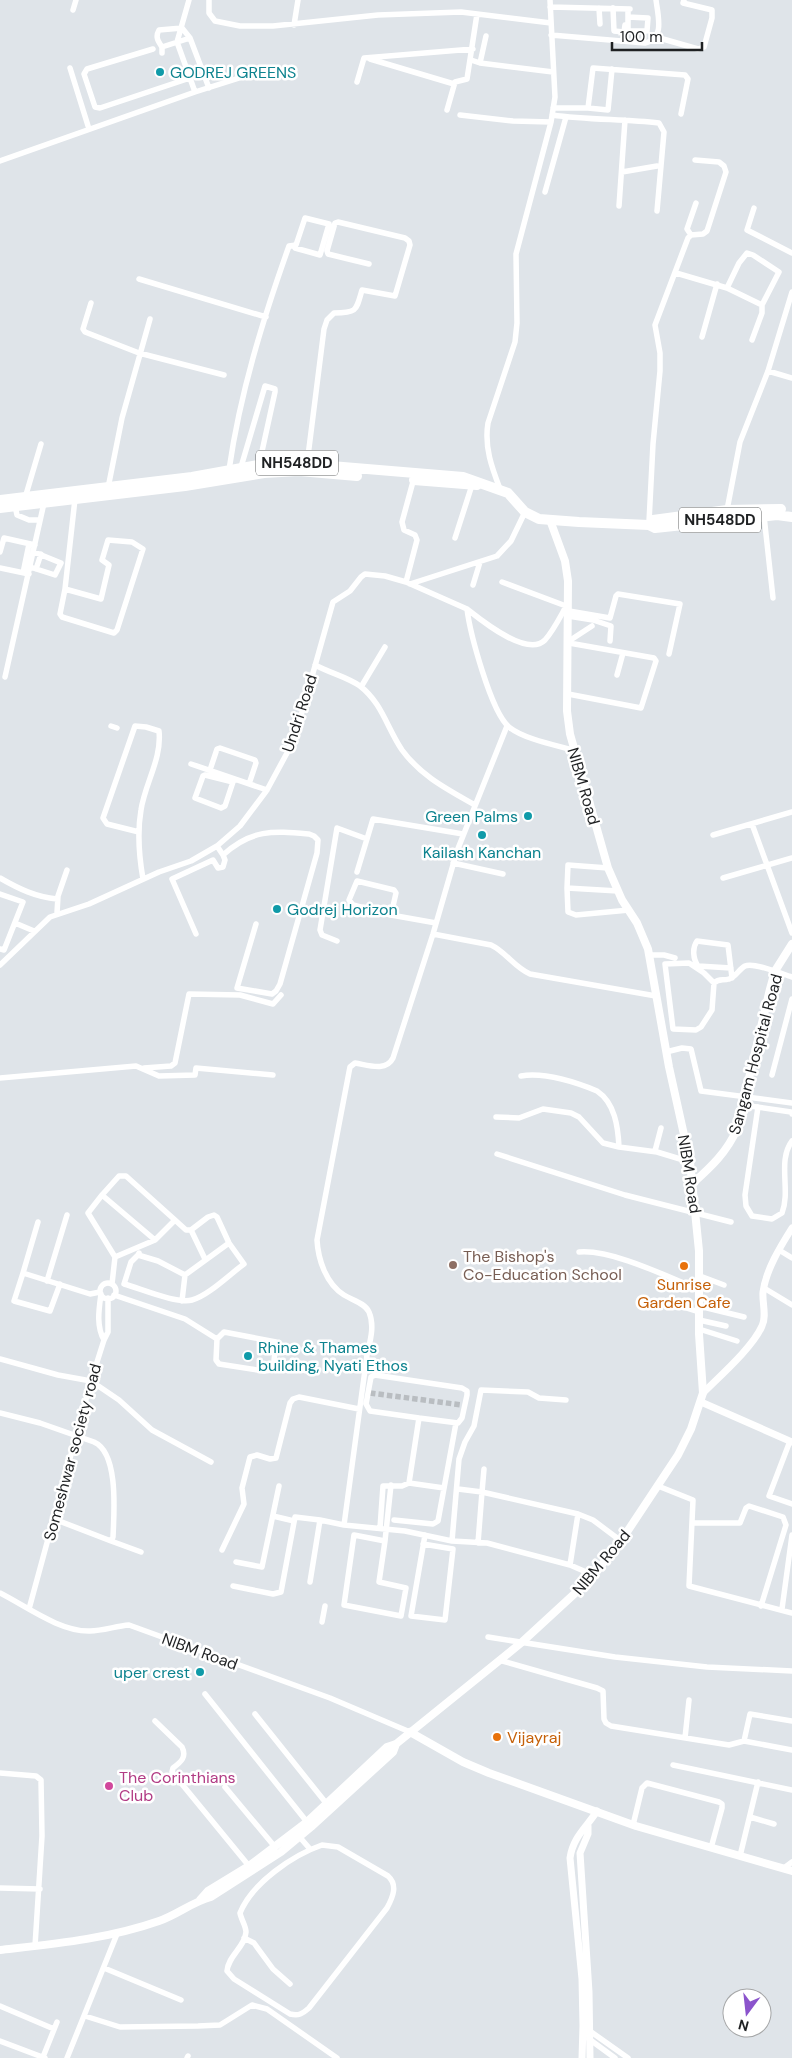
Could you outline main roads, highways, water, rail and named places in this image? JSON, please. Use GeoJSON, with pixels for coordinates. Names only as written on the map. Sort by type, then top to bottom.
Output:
{"type":"FeatureCollection","features":[{"type":"Feature","properties":{"kind":"highway","name":"NH548DD"},"geometry":{"type":"LineString","coordinates":[[0,500],[192,478],[259,465],[307,464],[472,485],[485,484]]}},
{"type":"Feature","properties":{"kind":"highway","name":"NH548DD"},"geometry":{"type":"LineString","coordinates":[[0,508],[185,486],[240,476],[286,471],[414,477],[463,477],[500,489],[512,497],[525,512],[550,520],[649,525],[655,528],[764,512],[792,517]]}},
{"type":"Feature","properties":{"kind":"highway","name":"NH548DD"},"geometry":{"type":"LineString","coordinates":[[649,525],[654,520],[728,510],[792,511]]}},
{"type":"Feature","properties":{"kind":"main road","name":"NIBM Road"},"geometry":{"type":"LineString","coordinates":[[200,1900],[208,1892],[297,1834],[326,1803],[387,1747],[396,1744],[521,1643],[593,1575],[621,1541],[658,1486],[691,1429],[704,1393],[699,1317],[700,1276],[690,1162],[644,938],[618,891],[608,868],[573,750],[568,717],[569,642],[567,569],[550,520]]}},
{"type":"Feature","properties":{"kind":"main road","name":"Sangam Hospital Road"},"geometry":{"type":"LineString","coordinates":[[693,1183],[721,1157],[732,1142],[745,1101],[775,972],[792,944]]}},
{"type":"Feature","properties":{"kind":"main road","name":"NIBM Road"},"geometry":{"type":"LineString","coordinates":[[410,1732],[464,1762],[490,1773],[633,1825],[792,1871]]}},
{"type":"Feature","properties":{"kind":"main road"},"geometry":{"type":"LineString","coordinates":[[0,1950],[117,1934],[160,1921],[200,1900],[211,1897],[281,1852],[297,1834],[393,1752],[396,1744]]}},
{"type":"Feature","properties":{"kind":"tunnel"},"geometry":{"type":"LineString","coordinates":[[370,1393],[462,1405]]}},
{"type":"Feature","properties":{"kind":"place","name":"GODREJ GREENS"},"geometry":{"type":"Point","coordinates":[160,72]}},
{"type":"Feature","properties":{"kind":"place","name":"Green Palms"},"geometry":{"type":"Point","coordinates":[528,816]}},
{"type":"Feature","properties":{"kind":"place","name":"Kailash Kanchan"},"geometry":{"type":"Point","coordinates":[482,835]}},
{"type":"Feature","properties":{"kind":"place","name":"Godrej Horizon"},"geometry":{"type":"Point","coordinates":[277,909]}},
{"type":"Feature","properties":{"kind":"place","name":"The Bishop's Co-Education School"},"geometry":{"type":"Point","coordinates":[453,1265]}},
{"type":"Feature","properties":{"kind":"place","name":"Sunrise Garden Cafe"},"geometry":{"type":"Point","coordinates":[684,1266]}},
{"type":"Feature","properties":{"kind":"place","name":"Rhine & Thames building, Nyati Ethos"},"geometry":{"type":"Point","coordinates":[248,1356]}},
{"type":"Feature","properties":{"kind":"place","name":"uper crest"},"geometry":{"type":"Point","coordinates":[200,1672]}},
{"type":"Feature","properties":{"kind":"place","name":"Vijayraj"},"geometry":{"type":"Point","coordinates":[497,1737]}},
{"type":"Feature","properties":{"kind":"place","name":"The Corinthians Club"},"geometry":{"type":"Point","coordinates":[109,1786]}}]}
